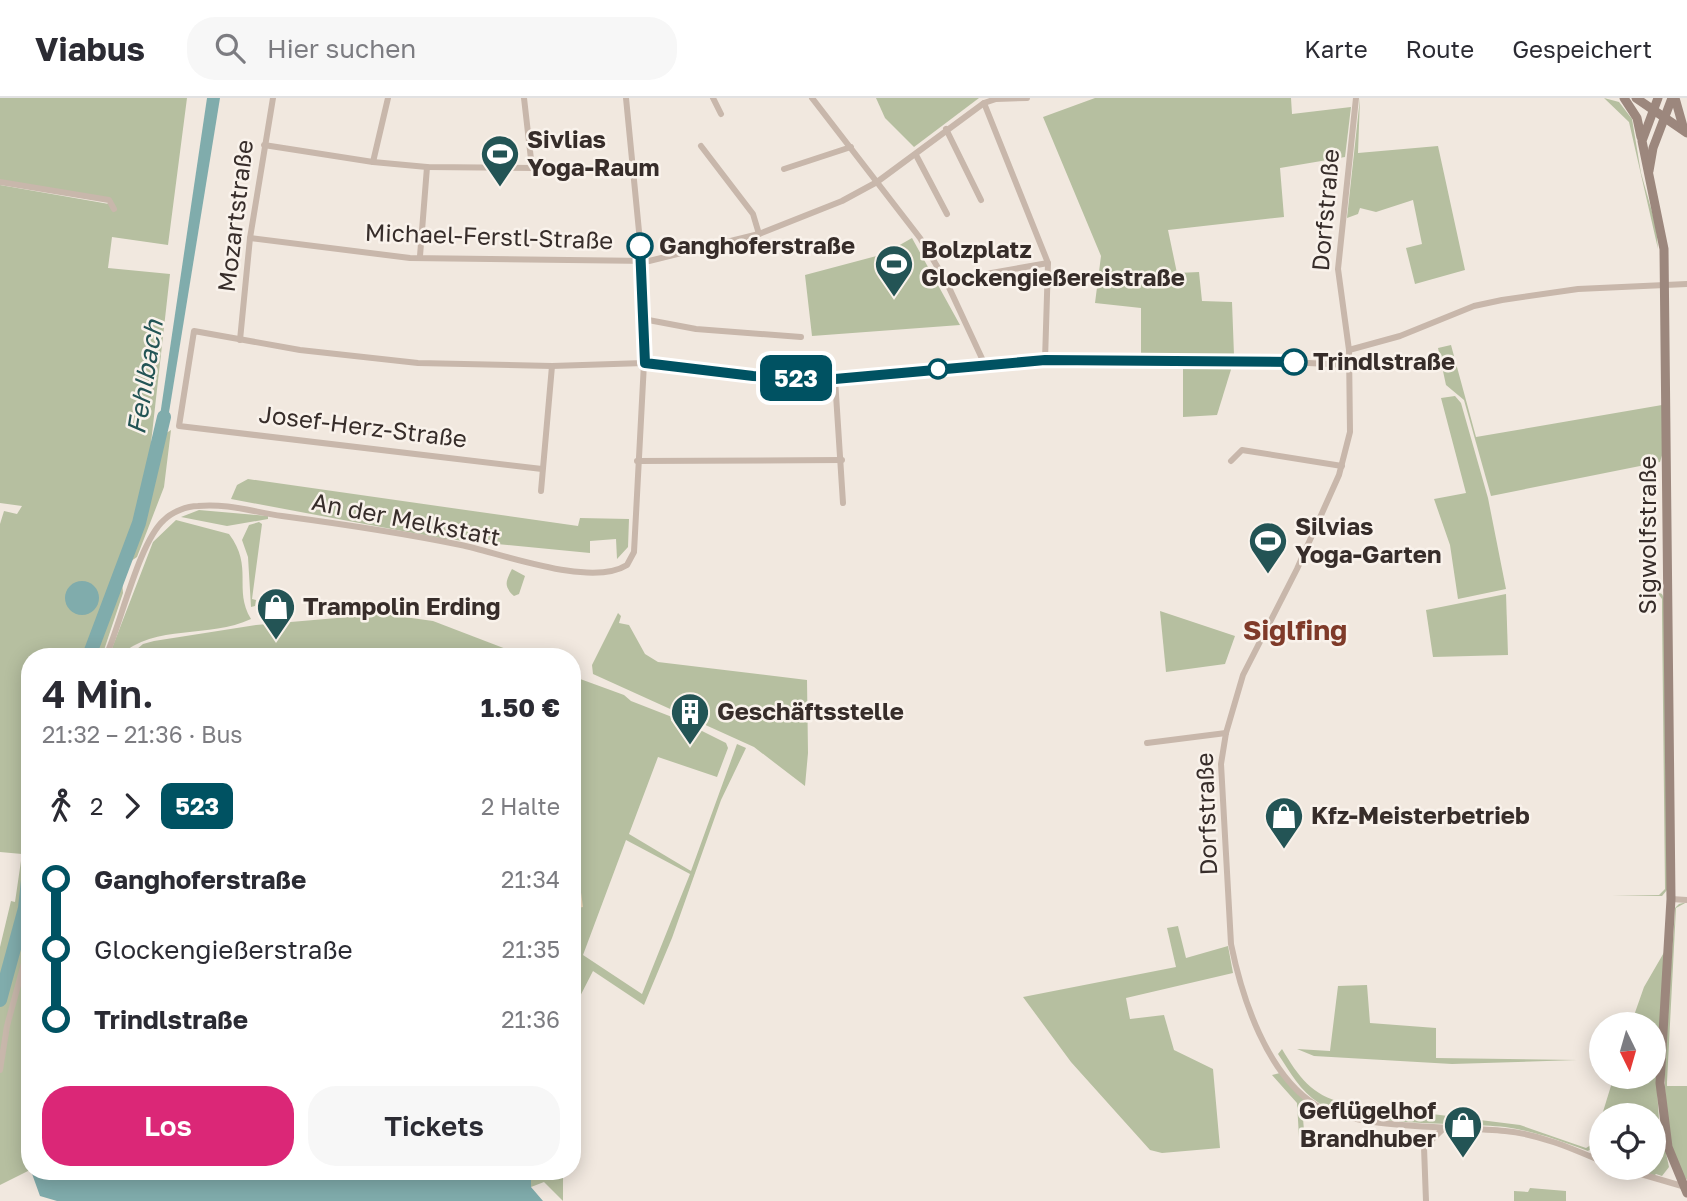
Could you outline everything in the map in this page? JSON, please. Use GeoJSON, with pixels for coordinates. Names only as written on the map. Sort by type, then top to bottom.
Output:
{"type":"FeatureCollection","features":[{"type":"Feature","properties":{"kind":"street","name":"Mozartstraße"},"geometry":{"type":"LineString","coordinates":[[240,340],[250,238],[273,98]]}},
{"type":"Feature","properties":{"kind":"street"},"geometry":{"type":"LineString","coordinates":[[373,162],[388,98]]}},
{"type":"Feature","properties":{"kind":"street"},"geometry":{"type":"LineString","coordinates":[[524,98],[532,168]]}},
{"type":"Feature","properties":{"kind":"street"},"geometry":{"type":"LineString","coordinates":[[626,98],[642,262],[645,363],[637,461],[842,460]]}},
{"type":"Feature","properties":{"kind":"street"},"geometry":{"type":"LineString","coordinates":[[713,98],[721,114]]}},
{"type":"Feature","properties":{"kind":"street"},"geometry":{"type":"LineString","coordinates":[[812,98],[920,238],[946,281],[985,365]]}},
{"type":"Feature","properties":{"kind":"street","name":"Dorfstraße"},"geometry":{"type":"LineString","coordinates":[[1356,98],[1338,269],[1349,350],[1347,365],[1352,411],[1342,466],[1297,569],[1243,675],[1226,733],[1221,764],[1231,944],[1238,976],[1252,1017],[1270,1053],[1301,1093],[1326,1111],[1381,1122],[1523,1134],[1589,1157]]}},
{"type":"Feature","properties":{"kind":"street"},"geometry":{"type":"LineString","coordinates":[[1624,98],[1637,118],[1642,141]]}},
{"type":"Feature","properties":{"kind":"street"},"geometry":{"type":"LineString","coordinates":[[1636,98],[1686,132]]}},
{"type":"Feature","properties":{"kind":"street","name":"Sigwolfstraße"},"geometry":{"type":"LineString","coordinates":[[1657,98],[1642,141],[1663,237],[1664,285],[1671,899],[1661,1096],[1665,1135],[1685,1189]]}},
{"type":"Feature","properties":{"kind":"street"},"geometry":{"type":"LineString","coordinates":[[1674,98],[1686,132]]}},
{"type":"Feature","properties":{"kind":"street","name":"Sigwolfstraße"},"geometry":{"type":"LineString","coordinates":[[1648,173],[1653,148],[1674,98]]}},
{"type":"Feature","properties":{"kind":"street"},"geometry":{"type":"LineString","coordinates":[[642,262],[759,234],[810,215],[877,182],[984,103],[996,99],[1027,99]]}},
{"type":"Feature","properties":{"kind":"street"},"geometry":{"type":"LineString","coordinates":[[984,103],[1048,263],[1045,360]]}},
{"type":"Feature","properties":{"kind":"street"},"geometry":{"type":"LineString","coordinates":[[946,129],[981,200]]}},
{"type":"Feature","properties":{"kind":"street"},"geometry":{"type":"LineString","coordinates":[[264,145],[373,162],[427,167],[633,169]]}},
{"type":"Feature","properties":{"kind":"street"},"geometry":{"type":"LineString","coordinates":[[701,146],[753,214],[759,234]]}},
{"type":"Feature","properties":{"kind":"street"},"geometry":{"type":"LineString","coordinates":[[784,169],[851,147]]}},
{"type":"Feature","properties":{"kind":"street"},"geometry":{"type":"LineString","coordinates":[[916,155],[947,214]]}},
{"type":"Feature","properties":{"kind":"street"},"geometry":{"type":"LineString","coordinates":[[420,256],[427,167]]}},
{"type":"Feature","properties":{"kind":"street"},"geometry":{"type":"LineString","coordinates":[[0,182],[109,200],[114,209]]}},
{"type":"Feature","properties":{"kind":"street","name":"Michael-Ferstl-Straße"},"geometry":{"type":"LineString","coordinates":[[250,238],[410,258],[420,256],[470,260],[642,262]]}},
{"type":"Feature","properties":{"kind":"street"},"geometry":{"type":"LineString","coordinates":[[946,281],[1048,263]]}},
{"type":"Feature","properties":{"kind":"street"},"geometry":{"type":"LineString","coordinates":[[1349,350],[1400,336],[1474,306],[1502,300],[1578,289],[1687,284]]}},
{"type":"Feature","properties":{"kind":"street"},"geometry":{"type":"LineString","coordinates":[[643,319],[696,329],[801,337]]}},
{"type":"Feature","properties":{"kind":"street","name":"Josef-Herz-Straße"},"geometry":{"type":"LineString","coordinates":[[240,340],[194,331],[179,426],[542,469]]}},
{"type":"Feature","properties":{"kind":"street"},"geometry":{"type":"LineString","coordinates":[[240,340],[405,362],[552,366],[645,363],[758,376],[835,379],[1045,360],[1184,363],[1253,360],[1347,365]]}},
{"type":"Feature","properties":{"kind":"street"},"geometry":{"type":"LineString","coordinates":[[541,491],[552,366]]}},
{"type":"Feature","properties":{"kind":"street"},"geometry":{"type":"LineString","coordinates":[[835,379],[843,503]]}},
{"type":"Feature","properties":{"kind":"street"},"geometry":{"type":"LineString","coordinates":[[1231,461],[1242,450],[1342,466]]}},
{"type":"Feature","properties":{"kind":"street","name":"An der Melkstatt"},"geometry":{"type":"LineString","coordinates":[[109,648],[152,535],[161,522],[177,512],[197,506],[224,506],[463,545],[515,561],[564,569],[608,572],[627,565],[634,552],[637,461]]}},
{"type":"Feature","properties":{"kind":"street"},"geometry":{"type":"LineString","coordinates":[[1147,743],[1226,733]]}},
{"type":"Feature","properties":{"kind":"street"},"geometry":{"type":"LineString","coordinates":[[1671,899],[1687,900]]}},
{"type":"Feature","properties":{"kind":"street"},"geometry":{"type":"LineString","coordinates":[[0,1070],[7,1026],[21,974]]}},
{"type":"Feature","properties":{"kind":"street"},"geometry":{"type":"LineString","coordinates":[[1426,1201],[1424,1147],[1446,1127]]}},
{"type":"Feature","properties":{"kind":"street"},"geometry":{"type":"LineString","coordinates":[[1657,1180],[1685,1189]]}},
{"type":"Feature","properties":{"kind":"green space"},"geometry":{"type":"Polygon","coordinates":[[[0,98],[187,98],[168,245],[112,237],[108,268],[170,274],[151,443],[171,430],[164,487],[137,557],[128,563],[122,581],[123,593],[105,648],[21,648],[21,854],[0,852],[0,524],[4,511],[17,514],[22,506],[0,503],[0,185],[109,204],[106,198],[0,183],[0,98]]]}},
{"type":"Feature","properties":{"kind":"green space"},"geometry":{"type":"Polygon","coordinates":[[[876,98],[979,98],[914,147],[885,118],[876,98]]]}},
{"type":"Feature","properties":{"kind":"green space"},"geometry":{"type":"Polygon","coordinates":[[[1095,98],[1291,98],[1292,114],[1351,107],[1345,157],[1280,168],[1284,217],[1168,230],[1177,273],[1199,272],[1202,301],[1232,302],[1234,355],[1141,357],[1141,308],[1095,303],[1101,256],[1043,117],[1095,98]]]}},
{"type":"Feature","properties":{"kind":"green space"},"geometry":{"type":"Polygon","coordinates":[[[1360,98],[1358,153],[1438,146],[1465,270],[1415,284],[1406,248],[1422,244],[1413,200],[1376,212],[1360,208],[1358,214],[1347,218],[1360,98]]]}},
{"type":"Feature","properties":{"kind":"green space"},"geometry":{"type":"Polygon","coordinates":[[[1604,98],[1619,102],[1632,119],[1641,173],[1656,226],[1658,249],[1629,122],[1604,98]]]}},
{"type":"Feature","properties":{"kind":"green space"},"geometry":{"type":"Polygon","coordinates":[[[912,238],[960,325],[812,336],[805,275],[884,254],[912,238]]]}},
{"type":"Feature","properties":{"kind":"green space"},"geometry":{"type":"Polygon","coordinates":[[[1451,345],[1476,437],[1662,405],[1663,452],[1660,462],[1491,496],[1464,400],[1446,385],[1438,348],[1451,345]]]}},
{"type":"Feature","properties":{"kind":"green space"},"geometry":{"type":"Polygon","coordinates":[[[1233,363],[1217,415],[1183,417],[1183,367],[1233,363]]]}},
{"type":"Feature","properties":{"kind":"green space"},"geometry":{"type":"Polygon","coordinates":[[[1455,396],[1461,403],[1488,498],[1506,589],[1458,599],[1450,545],[1434,499],[1466,493],[1441,398],[1455,396]]]}},
{"type":"Feature","properties":{"kind":"green space"},"geometry":{"type":"Polygon","coordinates":[[[248,479],[578,526],[580,518],[629,519],[628,547],[617,559],[616,539],[590,541],[590,553],[445,539],[231,499],[237,485],[248,479]]]}},
{"type":"Feature","properties":{"kind":"green space"},"geometry":{"type":"Polygon","coordinates":[[[199,510],[268,516],[268,519],[227,526],[181,517],[199,510]]]}},
{"type":"Feature","properties":{"kind":"green space"},"geometry":{"type":"Polygon","coordinates":[[[176,520],[229,534],[240,557],[243,598],[251,619],[218,629],[149,639],[131,648],[112,648],[153,542],[176,520]]]}},
{"type":"Feature","properties":{"kind":"green space"},"geometry":{"type":"Polygon","coordinates":[[[259,522],[262,524],[252,599],[256,600],[255,606],[251,607],[248,557],[242,540],[249,525],[259,522]]]}},
{"type":"Feature","properties":{"kind":"green space"},"geometry":{"type":"Polygon","coordinates":[[[512,569],[525,576],[519,594],[514,596],[507,583],[512,569]]]}},
{"type":"Feature","properties":{"kind":"green space"},"geometry":{"type":"Polygon","coordinates":[[[1657,592],[1664,598],[1667,890],[1662,896],[1612,896],[1659,895],[1665,889],[1662,599],[1657,592]]]}},
{"type":"Feature","properties":{"kind":"green space"},"geometry":{"type":"Polygon","coordinates":[[[1506,594],[1508,655],[1433,657],[1426,610],[1506,594]]]}},
{"type":"Feature","properties":{"kind":"green space"},"geometry":{"type":"Polygon","coordinates":[[[1160,611],[1235,636],[1225,664],[1166,672],[1160,611]]]}},
{"type":"Feature","properties":{"kind":"green space"},"geometry":{"type":"Polygon","coordinates":[[[618,613],[621,616],[619,623],[629,625],[645,654],[658,662],[807,680],[808,753],[805,786],[754,747],[593,674],[592,665],[618,613]]]}},
{"type":"Feature","properties":{"kind":"green space"},"geometry":{"type":"Polygon","coordinates":[[[383,614],[433,621],[503,648],[138,648],[154,641],[256,625],[383,614]]]}},
{"type":"Feature","properties":{"kind":"green space"},"geometry":{"type":"Polygon","coordinates":[[[581,679],[624,695],[631,701],[672,717],[671,721],[680,724],[682,721],[726,743],[728,748],[717,777],[658,757],[629,834],[691,871],[737,744],[746,748],[721,800],[672,938],[644,1005],[593,971],[581,994],[581,679]],[[626,840],[583,955],[642,994],[690,874],[626,840]]]}},
{"type":"Feature","properties":{"kind":"green space"},"geometry":{"type":"Polygon","coordinates":[[[21,861],[21,1174],[0,1185],[0,947],[11,901],[15,902],[21,861]]]}},
{"type":"Feature","properties":{"kind":"green space"},"geometry":{"type":"Polygon","coordinates":[[[1687,902],[1676,908],[1667,1086],[1687,1086],[1687,1180],[1675,1157],[1668,1126],[1665,1089],[1667,1009],[1675,908],[1687,902]]]}},
{"type":"Feature","properties":{"kind":"green space"},"geometry":{"type":"Polygon","coordinates":[[[1178,926],[1186,958],[1228,946],[1233,973],[1126,998],[1130,1019],[1164,1015],[1174,1050],[1213,1069],[1220,1148],[1162,1153],[1150,1150],[1071,1062],[1023,997],[1176,967],[1167,928],[1178,926]]]}},
{"type":"Feature","properties":{"kind":"green space"},"geometry":{"type":"Polygon","coordinates":[[[1666,949],[1661,1012],[1635,1012],[1644,987],[1666,949]]]}},
{"type":"Feature","properties":{"kind":"green space"},"geometry":{"type":"Polygon","coordinates":[[[1367,985],[1370,1023],[1436,1028],[1436,1058],[1577,1060],[1452,1064],[1314,1056],[1297,1049],[1330,1051],[1338,986],[1367,985]]]}},
{"type":"Feature","properties":{"kind":"green space"},"geometry":{"type":"Polygon","coordinates":[[[1282,1049],[1307,1084],[1333,1100],[1520,1125],[1586,1148],[1589,1146],[1589,1150],[1505,1127],[1382,1120],[1336,1111],[1312,1098],[1278,1054],[1282,1049]]]}},
{"type":"Feature","properties":{"kind":"green space"},"geometry":{"type":"Polygon","coordinates":[[[1280,1073],[1306,1102],[1302,1107],[1305,1142],[1300,1142],[1297,1103],[1272,1075],[1280,1073]]]}},
{"type":"Feature","properties":{"kind":"green space"},"geometry":{"type":"Polygon","coordinates":[[[1610,1089],[1657,1089],[1658,1103],[1606,1103],[1610,1089]]]}},
{"type":"Feature","properties":{"kind":"green space"},"geometry":{"type":"Polygon","coordinates":[[[531,1180],[563,1180],[563,1201],[544,1182],[531,1187],[531,1180]]]}},
{"type":"Feature","properties":{"kind":"green space"},"geometry":{"type":"Polygon","coordinates":[[[1530,1188],[1566,1191],[1566,1201],[1514,1201],[1514,1191],[1528,1192],[1530,1188]]]}},
{"type":"Feature","properties":{"kind":"water"},"geometry":{"type":"Polygon","coordinates":[[[207,98],[220,98],[166,431],[157,436],[207,98]]]}},
{"type":"Feature","properties":{"kind":"water"},"geometry":{"type":"Polygon","coordinates":[[[82,581],[94,586],[99,598],[94,610],[82,615],[70,610],[65,598],[70,586],[82,581]]]}},
{"type":"Feature","properties":{"kind":"water"},"geometry":{"type":"Polygon","coordinates":[[[34,1180],[531,1180],[531,1187],[543,1201],[57,1201],[40,1196],[34,1180]]]}},
{"type":"Feature","properties":{"kind":"waterway","name":"Fehlbach"},"geometry":{"type":"LineString","coordinates":[[92,648],[139,523],[164,417]]}},
{"type":"Feature","properties":{"kind":"waterway","name":"Fehlbach"},"geometry":{"type":"LineString","coordinates":[[0,1000],[21,923]]}},
{"type":"Feature","properties":{"kind":"bus line","name":"523"},"geometry":{"type":"LineString","coordinates":[[640,246],[645,363],[753,376],[835,379],[1045,360],[1184,363],[1241,359],[1294,362]]}},
{"type":"Feature","properties":{"kind":"place","name":"Sivlias Yoga-Raum"},"geometry":{"type":"Point","coordinates":[500,188]}},
{"type":"Feature","properties":{"kind":"place","name":"Ganghoferstraße"},"geometry":{"type":"Point","coordinates":[640,246]}},
{"type":"Feature","properties":{"kind":"place","name":"Bolzplatz Glockengießereistraße"},"geometry":{"type":"Point","coordinates":[894,298]}},
{"type":"Feature","properties":{"kind":"place","name":"Trindlstraße"},"geometry":{"type":"Point","coordinates":[1294,362]}},
{"type":"Feature","properties":{"kind":"place","name":"Silvias Yoga-Garten"},"geometry":{"type":"Point","coordinates":[1268,575]}},
{"type":"Feature","properties":{"kind":"place","name":"Trampolin Erding"},"geometry":{"type":"Point","coordinates":[276,641]}},
{"type":"Feature","properties":{"kind":"place","name":"Geschäftsstelle"},"geometry":{"type":"Point","coordinates":[690,746]}},
{"type":"Feature","properties":{"kind":"place","name":"Kfz-Meisterbetrieb"},"geometry":{"type":"Point","coordinates":[1284,850]}},
{"type":"Feature","properties":{"kind":"place","name":"Geflügelhof Brandhuber"},"geometry":{"type":"Point","coordinates":[1463,1159]}},
{"type":"Feature","properties":{"kind":"district","name":"Siglfing"},"geometry":{"type":"Point","coordinates":[1295,630]}}]}
